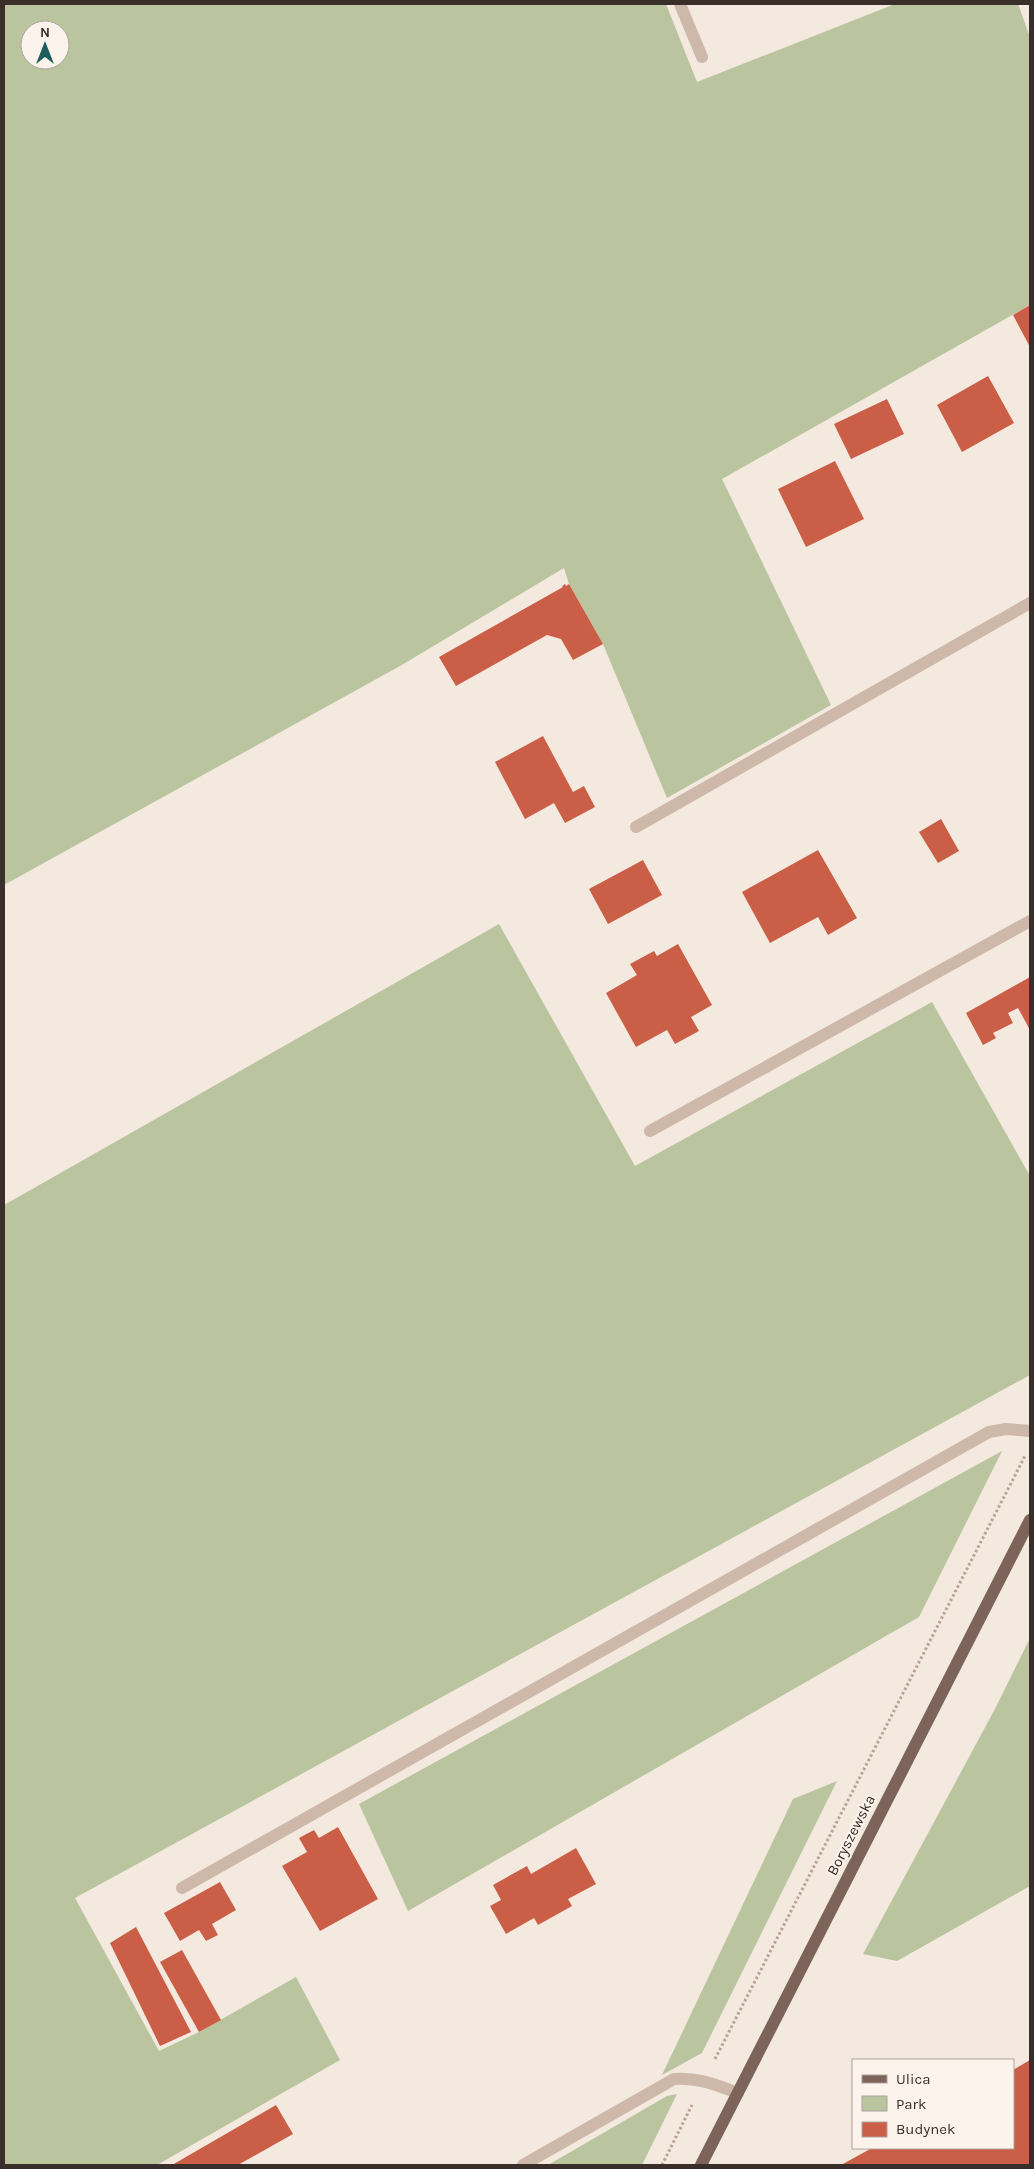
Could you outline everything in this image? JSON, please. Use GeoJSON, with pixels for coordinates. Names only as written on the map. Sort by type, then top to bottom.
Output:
{"type":"FeatureCollection","features":[{"type":"Feature","properties":{"kind":"main road","name":"Boryszewska"},"geometry":{"type":"LineString","coordinates":[[701,2165],[1030,1520]]}},
{"type":"Feature","properties":{"kind":"street"},"geometry":{"type":"LineString","coordinates":[[680,4],[702,57]]}},
{"type":"Feature","properties":{"kind":"street"},"geometry":{"type":"LineString","coordinates":[[636,827],[1030,603]]}},
{"type":"Feature","properties":{"kind":"street"},"geometry":{"type":"LineString","coordinates":[[650,1131],[1030,921]]}},
{"type":"Feature","properties":{"kind":"street"},"geometry":{"type":"LineString","coordinates":[[182,1888],[989,1432],[1006,1429],[1030,1431]]}},
{"type":"Feature","properties":{"kind":"street"},"geometry":{"type":"LineString","coordinates":[[523,2165],[674,2080],[689,2078],[704,2080],[738,2093]]}},
{"type":"Feature","properties":{"kind":"path"},"geometry":{"type":"LineString","coordinates":[[662,2165],[1026,1454]]}},
{"type":"Feature","properties":{"kind":"green space"},"geometry":{"type":"Polygon","coordinates":[[[4,4],[666,4],[697,82],[895,4],[1018,4],[1030,37],[1030,305],[722,479],[831,705],[667,798],[603,644],[569,584],[564,568],[400,666],[4,885],[4,4]]]}},
{"type":"Feature","properties":{"kind":"green space"},"geometry":{"type":"Polygon","coordinates":[[[499,924],[635,1166],[932,1002],[1030,1176],[1030,1375],[75,1898],[159,2051],[199,2032],[296,1977],[340,2060],[157,2165],[4,2165],[4,1205],[499,924]]]}},
{"type":"Feature","properties":{"kind":"green space"},"geometry":{"type":"Polygon","coordinates":[[[1002,1451],[919,1617],[408,1911],[359,1804],[1002,1451]]]}},
{"type":"Feature","properties":{"kind":"green space"},"geometry":{"type":"Polygon","coordinates":[[[1030,1638],[1030,1886],[897,1961],[863,1954],[996,1707],[1030,1638]]]}},
{"type":"Feature","properties":{"kind":"green space"},"geometry":{"type":"Polygon","coordinates":[[[837,1781],[702,2053],[662,2075],[793,1799],[837,1781]]]}},
{"type":"Feature","properties":{"kind":"green space"},"geometry":{"type":"Polygon","coordinates":[[[677,2094],[642,2165],[548,2165],[667,2096],[677,2094]]]}},
{"type":"Feature","properties":{"kind":"building"},"geometry":{"type":"Polygon","coordinates":[[[1030,305],[1030,347],[1013,315],[1030,305]]]}},
{"type":"Feature","properties":{"kind":"building"},"geometry":{"type":"Polygon","coordinates":[[[988,376],[1014,423],[962,452],[937,405],[988,376]]]}},
{"type":"Feature","properties":{"kind":"building"},"geometry":{"type":"Polygon","coordinates":[[[887,399],[904,434],[851,459],[834,424],[887,399]]]}},
{"type":"Feature","properties":{"kind":"building"},"geometry":{"type":"Polygon","coordinates":[[[835,461],[864,519],[806,547],[778,489],[835,461]]]}},
{"type":"Feature","properties":{"kind":"building"},"geometry":{"type":"Polygon","coordinates":[[[565,584],[566,586],[569,584],[603,644],[573,660],[561,639],[547,635],[456,686],[439,657],[563,587],[565,584]]]}},
{"type":"Feature","properties":{"kind":"building"},"geometry":{"type":"Polygon","coordinates":[[[543,736],[573,792],[584,786],[595,807],[565,823],[554,803],[525,819],[495,762],[543,736]]]}},
{"type":"Feature","properties":{"kind":"building"},"geometry":{"type":"Polygon","coordinates":[[[941,819],[959,851],[938,863],[919,832],[941,819]]]}},
{"type":"Feature","properties":{"kind":"building"},"geometry":{"type":"Polygon","coordinates":[[[818,850],[857,918],[828,935],[818,917],[770,943],[742,892],[818,850]]]}},
{"type":"Feature","properties":{"kind":"building"},"geometry":{"type":"Polygon","coordinates":[[[643,860],[662,895],[608,924],[589,889],[643,860]]]}},
{"type":"Feature","properties":{"kind":"building"},"geometry":{"type":"Polygon","coordinates":[[[678,944],[712,1005],[691,1017],[699,1031],[675,1044],[667,1030],[636,1047],[606,993],[637,975],[630,964],[654,951],[657,956],[678,944]]]}},
{"type":"Feature","properties":{"kind":"building"},"geometry":{"type":"Polygon","coordinates":[[[1030,977],[1030,1030],[1018,1008],[1008,1013],[1013,1023],[993,1033],[996,1038],[983,1045],[966,1013],[1030,977]]]}},
{"type":"Feature","properties":{"kind":"building"},"geometry":{"type":"Polygon","coordinates":[[[338,1827],[378,1899],[320,1931],[282,1866],[307,1852],[299,1838],[314,1830],[319,1838],[338,1827]]]}},
{"type":"Feature","properties":{"kind":"building"},"geometry":{"type":"Polygon","coordinates":[[[576,1848],[596,1884],[568,1899],[572,1906],[538,1925],[534,1918],[506,1934],[490,1906],[501,1900],[493,1885],[527,1866],[531,1874],[576,1848]]]}},
{"type":"Feature","properties":{"kind":"building"},"geometry":{"type":"Polygon","coordinates":[[[220,1882],[236,1910],[212,1924],[218,1935],[206,1941],[199,1930],[180,1941],[164,1913],[220,1882]]]}},
{"type":"Feature","properties":{"kind":"building"},"geometry":{"type":"Polygon","coordinates":[[[136,1927],[191,2032],[160,2046],[110,1943],[136,1927]]]}},
{"type":"Feature","properties":{"kind":"building"},"geometry":{"type":"Polygon","coordinates":[[[182,1950],[221,2020],[199,2032],[160,1962],[182,1950]]]}},
{"type":"Feature","properties":{"kind":"building"},"geometry":{"type":"Polygon","coordinates":[[[1030,2060],[1030,2165],[841,2165],[870,2149],[1014,2149],[1014,2069],[1030,2060]]]}},
{"type":"Feature","properties":{"kind":"building"},"geometry":{"type":"Polygon","coordinates":[[[276,2105],[293,2134],[238,2165],[172,2165],[276,2105]]]}}]}
